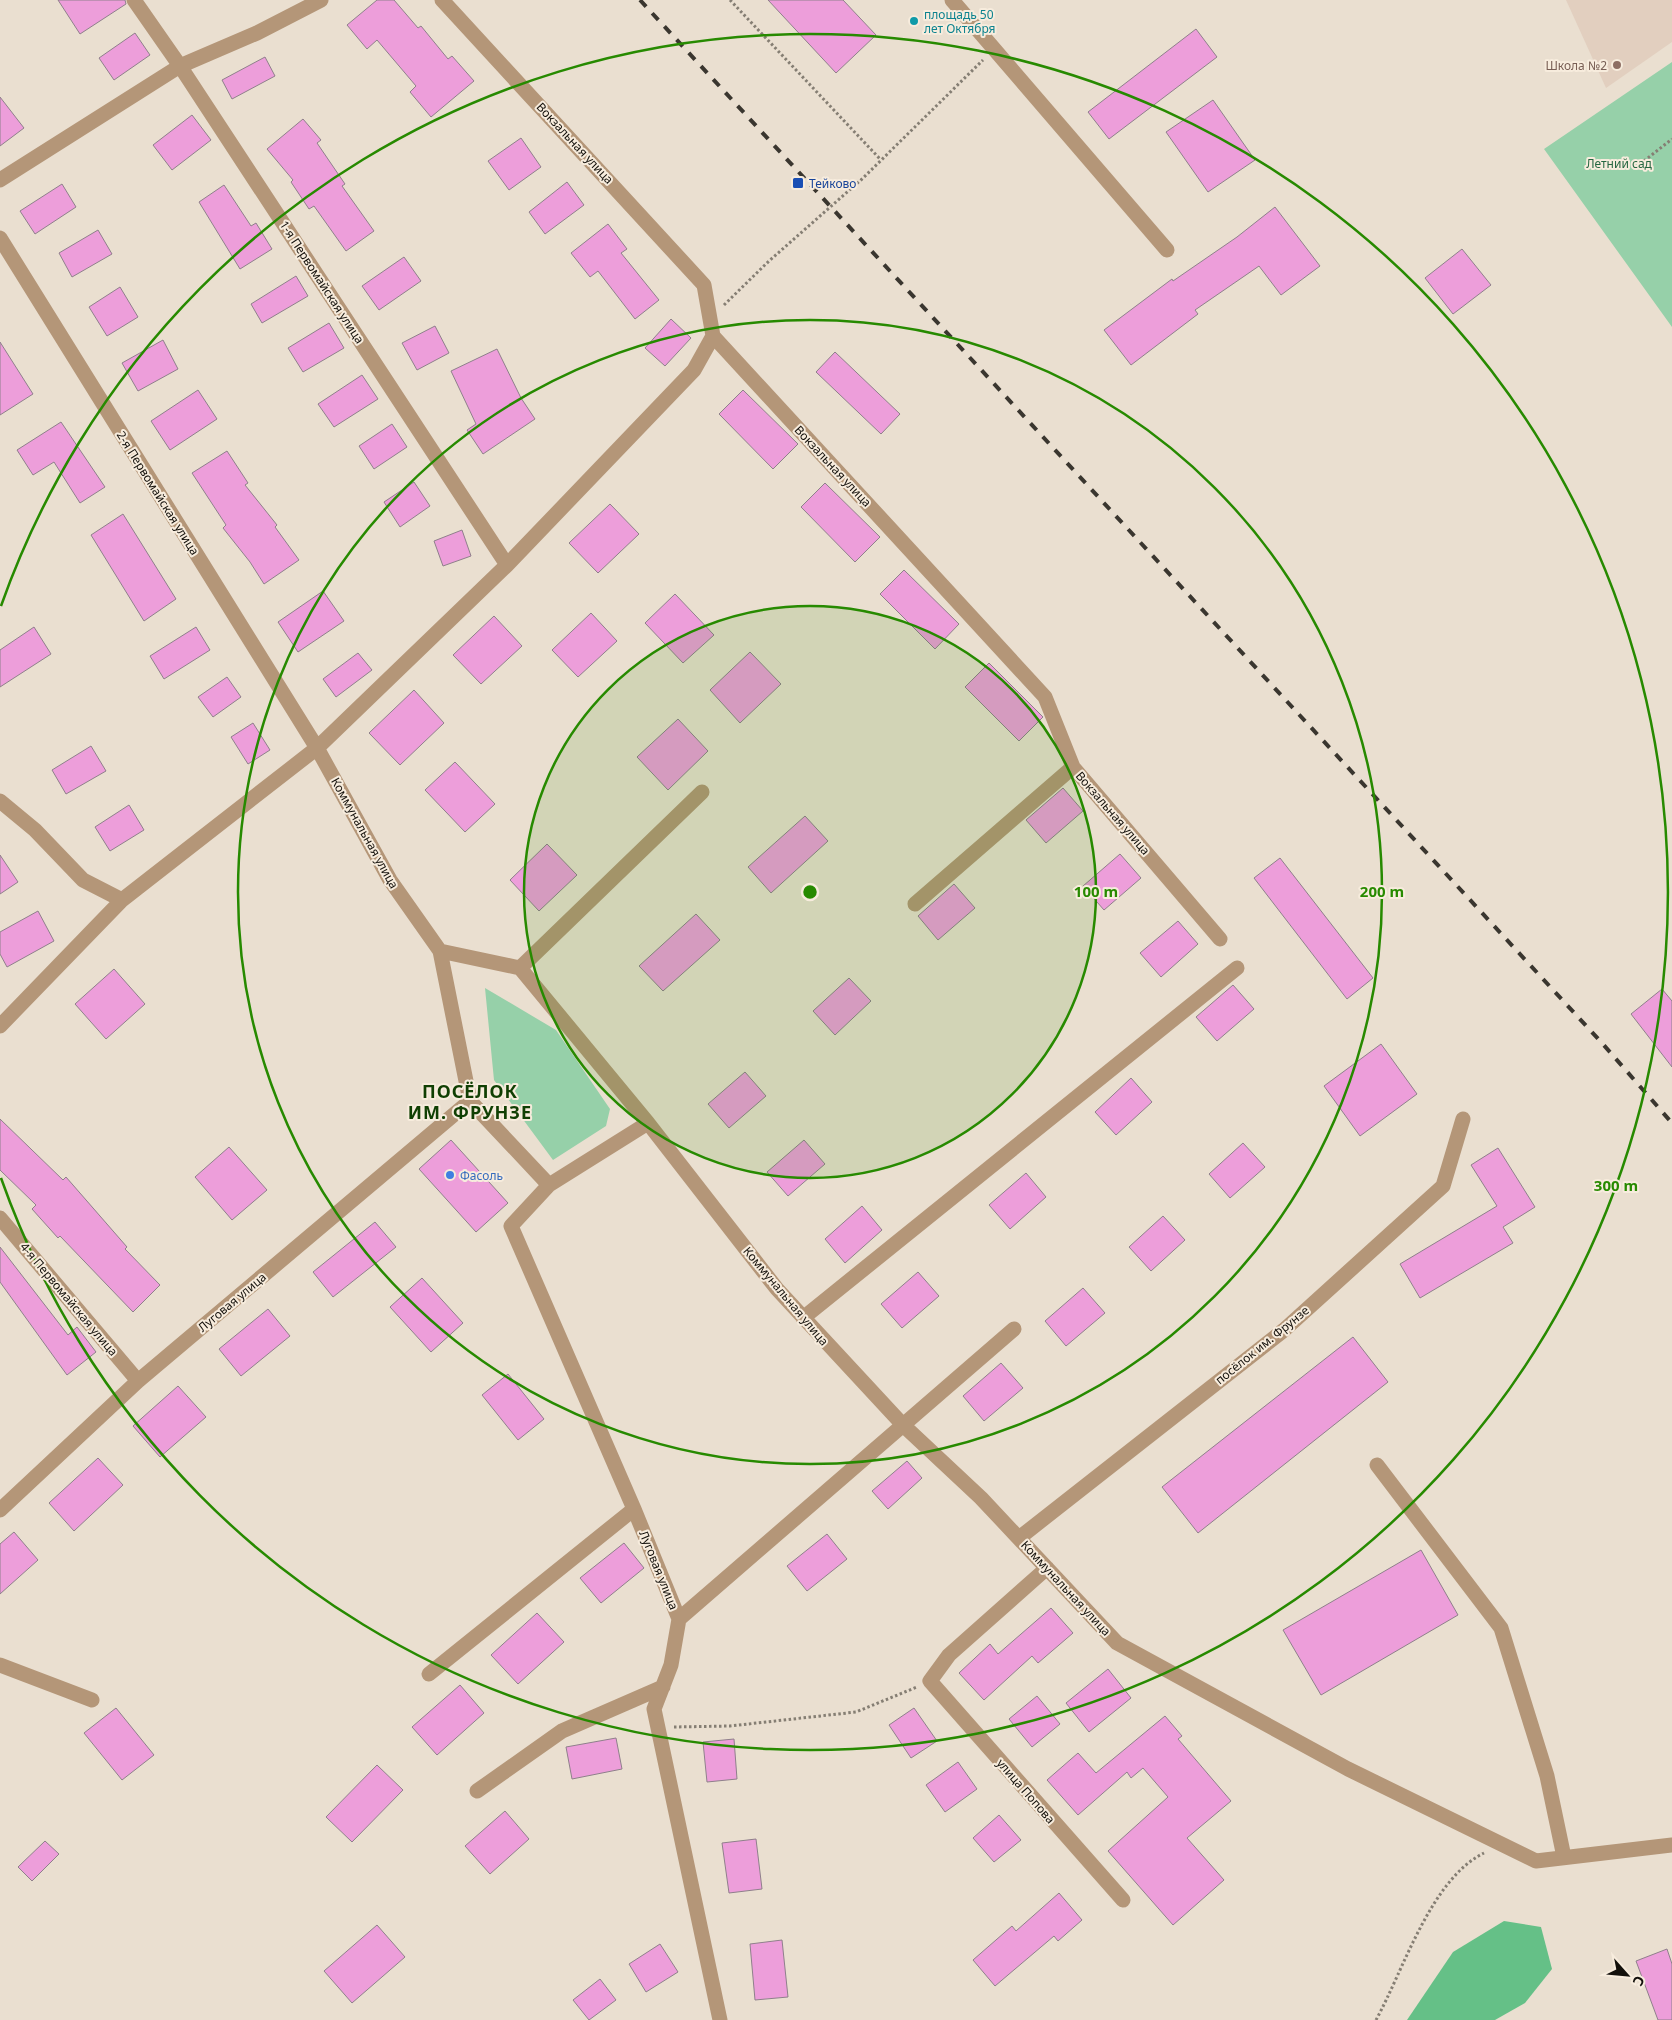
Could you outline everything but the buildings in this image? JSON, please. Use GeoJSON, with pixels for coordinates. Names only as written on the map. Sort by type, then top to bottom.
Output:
{"type":"FeatureCollection","features":[{"type":"Feature","properties":{"kind":"street","name":"1-я Первомайская улица"},"geometry":{"type":"LineString","coordinates":[[134,0],[180,66],[507,565]]}},
{"type":"Feature","properties":{"kind":"street"},"geometry":{"type":"LineString","coordinates":[[0,180],[180,66],[257,33],[321,0]]}},
{"type":"Feature","properties":{"kind":"street","name":"Вокзальная улица"},"geometry":{"type":"LineString","coordinates":[[442,0],[704,285],[713,336],[1045,697],[1073,767],[1220,938]]}},
{"type":"Feature","properties":{"kind":"street"},"geometry":{"type":"LineString","coordinates":[[952,0],[1167,250]]}},
{"type":"Feature","properties":{"kind":"street","name":"2-я Первомайская улица"},"geometry":{"type":"LineString","coordinates":[[0,238],[317,748]]}},
{"type":"Feature","properties":{"kind":"street"},"geometry":{"type":"LineString","coordinates":[[0,1026],[122,900],[317,748],[507,565],[694,370],[713,336]]}},
{"type":"Feature","properties":{"kind":"street","name":"Коммунальная улица"},"geometry":{"type":"LineString","coordinates":[[317,748],[390,880],[440,951]]}},
{"type":"Feature","properties":{"kind":"street"},"geometry":{"type":"LineString","coordinates":[[915,904],[1073,767]]}},
{"type":"Feature","properties":{"kind":"street"},"geometry":{"type":"LineString","coordinates":[[648,1123],[549,1185],[470,1101],[440,951],[520,968],[702,792]]}},
{"type":"Feature","properties":{"kind":"street"},"geometry":{"type":"LineString","coordinates":[[0,801],[35,830],[83,880],[122,900]]}},
{"type":"Feature","properties":{"kind":"street","name":"Коммунальная улица"},"geometry":{"type":"LineString","coordinates":[[520,968],[648,1123],[777,1289],[903,1425],[981,1498],[1118,1643],[1348,1769],[1536,1861],[1672,1844]]}},
{"type":"Feature","properties":{"kind":"street"},"geometry":{"type":"LineString","coordinates":[[803,1318],[1237,968]]}},
{"type":"Feature","properties":{"kind":"street","name":"Луговая улица"},"geometry":{"type":"LineString","coordinates":[[0,1510],[138,1381],[470,1101]]}},
{"type":"Feature","properties":{"kind":"street","name":"посёлок им. Фрунзе"},"geometry":{"type":"LineString","coordinates":[[1019,1538],[1284,1330],[1443,1186],[1463,1119]]}},
{"type":"Feature","properties":{"kind":"street","name":"Луговая улица"},"geometry":{"type":"LineString","coordinates":[[549,1185],[511,1226],[634,1509],[678,1619],[671,1666],[654,1709],[720,2020]]}},
{"type":"Feature","properties":{"kind":"street","name":"4-я Первомайская улица"},"geometry":{"type":"LineString","coordinates":[[0,1218],[138,1381]]}},
{"type":"Feature","properties":{"kind":"street"},"geometry":{"type":"LineString","coordinates":[[678,1619],[1014,1329]]}},
{"type":"Feature","properties":{"kind":"street"},"geometry":{"type":"LineString","coordinates":[[1377,1465],[1501,1628],[1548,1776],[1564,1857]]}},
{"type":"Feature","properties":{"kind":"street"},"geometry":{"type":"LineString","coordinates":[[429,1674],[634,1509]]}},
{"type":"Feature","properties":{"kind":"street"},"geometry":{"type":"LineString","coordinates":[[930,1681],[949,1655],[1047,1568]]}},
{"type":"Feature","properties":{"kind":"street"},"geometry":{"type":"LineString","coordinates":[[0,1666],[92,1700]]}},
{"type":"Feature","properties":{"kind":"street","name":"улица Попова"},"geometry":{"type":"LineString","coordinates":[[930,1681],[1123,1900]]}},
{"type":"Feature","properties":{"kind":"street"},"geometry":{"type":"LineString","coordinates":[[477,1791],[562,1731],[663,1687]]}},
{"type":"Feature","properties":{"kind":"path"},"geometry":{"type":"LineString","coordinates":[[730,0],[881,160]]}},
{"type":"Feature","properties":{"kind":"path"},"geometry":{"type":"LineString","coordinates":[[713,336],[724,305],[769,261],[862,180],[994,49]]}},
{"type":"Feature","properties":{"kind":"path"},"geometry":{"type":"LineString","coordinates":[[1644,160],[1672,139]]}},
{"type":"Feature","properties":{"kind":"path"},"geometry":{"type":"LineString","coordinates":[[658,1728],[730,1726],[856,1712],[930,1681]]}},
{"type":"Feature","properties":{"kind":"path"},"geometry":{"type":"LineString","coordinates":[[1376,2020],[1433,1904],[1449,1881],[1472,1859],[1503,1844]]}},
{"type":"Feature","properties":{"kind":"shaded area","name":"Школа №2"},"geometry":{"type":"Polygon","coordinates":[[[1566,0],[1672,0],[1672,42],[1606,88],[1566,0]]]}},
{"type":"Feature","properties":{"kind":"green space","name":"Летний сад"},"geometry":{"type":"Polygon","coordinates":[[[1672,62],[1672,327],[1544,149],[1672,62]]]}},
{"type":"Feature","properties":{"kind":"green space"},"geometry":{"type":"Polygon","coordinates":[[[485,988],[556,1030],[610,1109],[606,1126],[553,1160],[494,1080],[485,988]]]}},
{"type":"Feature","properties":{"kind":"green space"},"geometry":{"type":"Polygon","coordinates":[[[1504,1921],[1541,1927],[1552,1969],[1525,2003],[1495,2020],[1407,2020],[1453,1952],[1504,1921]]]}},
{"type":"Feature","properties":{"kind":"railway"},"geometry":{"type":"LineString","coordinates":[[640,0],[1602,1043],[1672,1123]]}},
{"type":"Feature","properties":{"kind":"place","name":"площадь 50 лет Октября"},"geometry":{"type":"Point","coordinates":[914,21]}},
{"type":"Feature","properties":{"kind":"place","name":"Школа №2"},"geometry":{"type":"Point","coordinates":[1617,65]}},
{"type":"Feature","properties":{"kind":"place","name":"Тейково"},"geometry":{"type":"Point","coordinates":[798,183]}},
{"type":"Feature","properties":{"kind":"place","name":"Фасоль"},"geometry":{"type":"Point","coordinates":[450,1175]}},
{"type":"Feature","properties":{"kind":"district","name":"ПОСЁЛОК ИМ. ФРУНЗЕ"},"geometry":{"type":"Point","coordinates":[470,1101]}}]}
